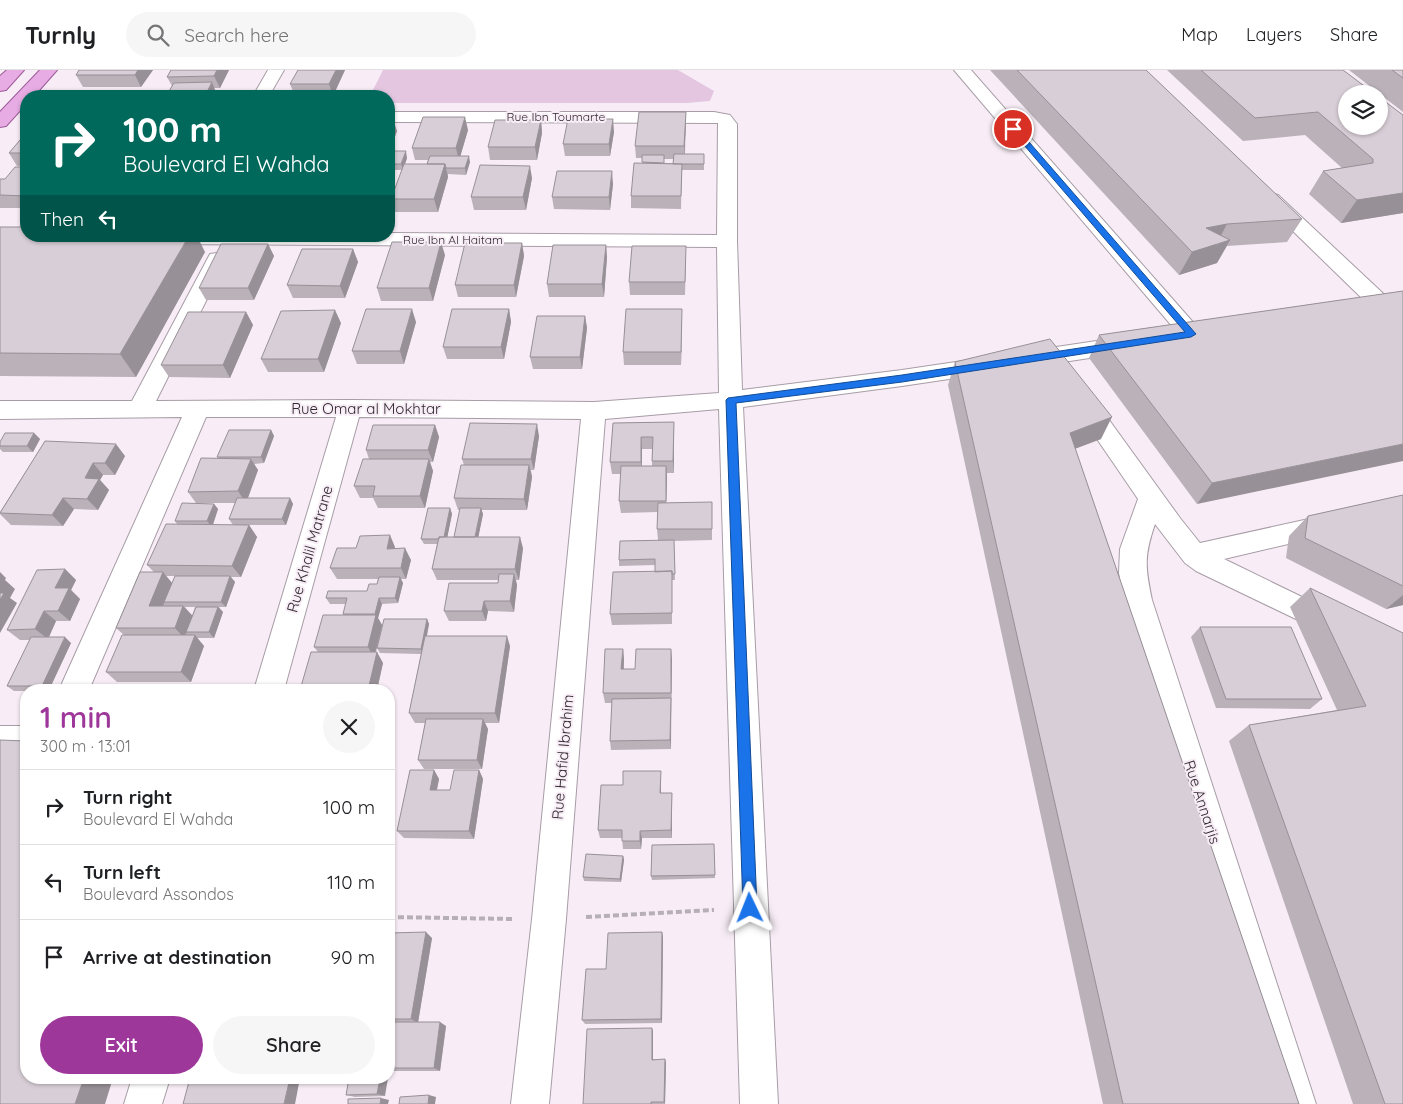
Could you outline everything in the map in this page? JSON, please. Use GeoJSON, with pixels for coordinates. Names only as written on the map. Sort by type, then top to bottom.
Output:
{"type":"FeatureCollection","features":[{"type":"Feature","properties":{"kind":"main road"},"geometry":{"type":"LineString","coordinates":[[0,86],[16,70]]}},
{"type":"Feature","properties":{"kind":"main road"},"geometry":{"type":"LineString","coordinates":[[30,90],[49,70]]}},
{"type":"Feature","properties":{"kind":"main road"},"geometry":{"type":"LineString","coordinates":[[0,122],[20,101]]}},
{"type":"Feature","properties":{"kind":"street"},"geometry":{"type":"LineString","coordinates":[[264,90],[276,70]]}},
{"type":"Feature","properties":{"kind":"street","name":"Rue Omar al Mokhtar"},"geometry":{"type":"LineString","coordinates":[[0,410],[350,408],[594,411],[731,400],[902,378],[1201,332],[962,70]]}},
{"type":"Feature","properties":{"kind":"street","name":"Rue Ibn Toumarte"},"geometry":{"type":"LineString","coordinates":[[395,117],[724,118],[728,124],[727,242]]}},
{"type":"Feature","properties":{"kind":"street"},"geometry":{"type":"LineString","coordinates":[[1258,187],[1381,304]]}},
{"type":"Feature","properties":{"kind":"street","name":"Rue Ibn Al Haitam"},"geometry":{"type":"LineString","coordinates":[[395,240],[727,242]]}},
{"type":"Feature","properties":{"kind":"street"},"geometry":{"type":"LineString","coordinates":[[140,409],[225,242]]}},
{"type":"Feature","properties":{"kind":"street"},"geometry":{"type":"LineString","coordinates":[[727,242],[731,400],[759,1104]]}},
{"type":"Feature","properties":{"kind":"street"},"geometry":{"type":"LineString","coordinates":[[1352,308],[1403,300]]}},
{"type":"Feature","properties":{"kind":"street"},"geometry":{"type":"LineString","coordinates":[[1050,356],[1103,426],[1151,498],[1194,555],[1206,563],[1349,632]]}},
{"type":"Feature","properties":{"kind":"street","name":"Rue Khalil Matrane"},"geometry":{"type":"LineString","coordinates":[[272,684],[350,408]]}},
{"type":"Feature","properties":{"kind":"street"},"geometry":{"type":"LineString","coordinates":[[77,684],[198,409]]}},
{"type":"Feature","properties":{"kind":"street","name":"Rue Hafid Ibrahim"},"geometry":{"type":"LineString","coordinates":[[530,1104],[549,919],[594,411]]}},
{"type":"Feature","properties":{"kind":"street","name":"Rue Annarjis"},"geometry":{"type":"LineString","coordinates":[[1151,498],[1133,549],[1133,573],[1138,600],[1297,1104]]}},
{"type":"Feature","properties":{"kind":"street"},"geometry":{"type":"LineString","coordinates":[[1194,555],[1346,521]]}},
{"type":"Feature","properties":{"kind":"street"},"geometry":{"type":"LineString","coordinates":[[0,740],[20,740]]}},
{"type":"Feature","properties":{"kind":"street"},"geometry":{"type":"LineString","coordinates":[[143,1104],[149,1084]]}},
{"type":"Feature","properties":{"kind":"shaded area"},"geometry":{"type":"Polygon","coordinates":[[[383,70],[678,70],[714,91],[710,101],[687,103],[395,103],[395,90],[373,90],[383,70]]]}},
{"type":"Feature","properties":{"kind":"building"},"geometry":{"type":"Polygon","coordinates":[[[79,70],[138,70],[135,75],[76,75],[79,70]]]}},
{"type":"Feature","properties":{"kind":"building"},"geometry":{"type":"Polygon","coordinates":[[[171,70],[217,70],[214,76],[167,77],[171,70]]]}},
{"type":"Feature","properties":{"kind":"building"},"geometry":{"type":"Polygon","coordinates":[[[298,70],[336,70],[329,84],[290,84],[298,70]]]}},
{"type":"Feature","properties":{"kind":"building"},"geometry":{"type":"Polygon","coordinates":[[[1017,70],[1146,70],[1302,219],[1227,224],[1206,228],[1230,240],[1192,252],[1017,70]]]}},
{"type":"Feature","properties":{"kind":"building"},"geometry":{"type":"Polygon","coordinates":[[[1201,70],[1343,70],[1363,85],[1338,85],[1338,129],[1318,112],[1255,118],[1201,70]]]}},
{"type":"Feature","properties":{"kind":"building"},"geometry":{"type":"Polygon","coordinates":[[[1392,70],[1403,70],[1403,78],[1392,70]]]}},
{"type":"Feature","properties":{"kind":"building"},"geometry":{"type":"Polygon","coordinates":[[[212,82],[208,90],[170,90],[174,83],[212,82]]]}},
{"type":"Feature","properties":{"kind":"building"},"geometry":{"type":"Polygon","coordinates":[[[1388,104],[1403,115],[1403,193],[1357,200],[1323,171],[1373,163],[1373,159],[1345,135],[1388,135],[1388,104]]]}},
{"type":"Feature","properties":{"kind":"building"},"geometry":{"type":"Polygon","coordinates":[[[639,112],[686,112],[684,146],[635,146],[639,112]]]}},
{"type":"Feature","properties":{"kind":"building"},"geometry":{"type":"Polygon","coordinates":[[[423,117],[465,117],[456,148],[412,148],[423,117]]]}},
{"type":"Feature","properties":{"kind":"building"},"geometry":{"type":"Polygon","coordinates":[[[568,119],[613,119],[609,144],[563,144],[568,119]]]}},
{"type":"Feature","properties":{"kind":"building"},"geometry":{"type":"Polygon","coordinates":[[[495,120],[541,120],[535,147],[488,147],[495,120]]]}},
{"type":"Feature","properties":{"kind":"building"},"geometry":{"type":"Polygon","coordinates":[[[20,140],[20,153],[9,153],[20,140]]]}},
{"type":"Feature","properties":{"kind":"building"},"geometry":{"type":"Polygon","coordinates":[[[395,151],[406,151],[401,164],[395,164],[395,151]]]}},
{"type":"Feature","properties":{"kind":"building"},"geometry":{"type":"Polygon","coordinates":[[[674,154],[704,154],[704,164],[673,164],[674,154]]]}},
{"type":"Feature","properties":{"kind":"building"},"geometry":{"type":"Polygon","coordinates":[[[642,155],[664,155],[664,163],[642,162],[642,155]]]}},
{"type":"Feature","properties":{"kind":"building"},"geometry":{"type":"Polygon","coordinates":[[[430,156],[469,156],[465,168],[446,168],[445,164],[427,164],[430,156]]]}},
{"type":"Feature","properties":{"kind":"building"},"geometry":{"type":"Polygon","coordinates":[[[634,163],[682,164],[681,196],[631,196],[634,163]]]}},
{"type":"Feature","properties":{"kind":"building"},"geometry":{"type":"Polygon","coordinates":[[[404,164],[445,164],[434,199],[395,199],[395,188],[404,164]]]}},
{"type":"Feature","properties":{"kind":"building"},"geometry":{"type":"Polygon","coordinates":[[[480,165],[530,166],[523,197],[471,197],[480,165]]]}},
{"type":"Feature","properties":{"kind":"building"},"geometry":{"type":"Polygon","coordinates":[[[15,167],[20,167],[20,196],[0,195],[0,179],[5,179],[15,167]]]}},
{"type":"Feature","properties":{"kind":"building"},"geometry":{"type":"Polygon","coordinates":[[[557,171],[612,171],[609,197],[552,197],[557,171]]]}},
{"type":"Feature","properties":{"kind":"building"},"geometry":{"type":"Polygon","coordinates":[[[0,227],[20,227],[20,242],[185,242],[120,354],[0,353],[0,227]]]}},
{"type":"Feature","properties":{"kind":"building"},"geometry":{"type":"Polygon","coordinates":[[[392,242],[441,242],[429,288],[377,288],[392,242]]]}},
{"type":"Feature","properties":{"kind":"building"},"geometry":{"type":"Polygon","coordinates":[[[465,243],[522,243],[514,285],[455,285],[465,243]]]}},
{"type":"Feature","properties":{"kind":"building"},"geometry":{"type":"Polygon","coordinates":[[[221,244],[268,244],[248,288],[199,288],[221,244]]]}},
{"type":"Feature","properties":{"kind":"building"},"geometry":{"type":"Polygon","coordinates":[[[553,245],[606,245],[602,284],[547,284],[553,245]]]}},
{"type":"Feature","properties":{"kind":"building"},"geometry":{"type":"Polygon","coordinates":[[[632,246],[686,246],[685,282],[629,282],[632,246]]]}},
{"type":"Feature","properties":{"kind":"building"},"geometry":{"type":"Polygon","coordinates":[[[302,249],[353,249],[340,286],[287,285],[302,249]]]}},
{"type":"Feature","properties":{"kind":"building"},"geometry":{"type":"Polygon","coordinates":[[[1403,291],[1403,444],[1212,483],[1099,335],[1403,291]]]}},
{"type":"Feature","properties":{"kind":"building"},"geometry":{"type":"Polygon","coordinates":[[[366,309],[412,309],[400,351],[352,351],[366,309]]]}},
{"type":"Feature","properties":{"kind":"building"},"geometry":{"type":"Polygon","coordinates":[[[452,309],[509,309],[501,347],[443,347],[452,309]]]}},
{"type":"Feature","properties":{"kind":"building"},"geometry":{"type":"Polygon","coordinates":[[[626,309],[682,309],[681,352],[623,352],[626,309]]]}},
{"type":"Feature","properties":{"kind":"building"},"geometry":{"type":"Polygon","coordinates":[[[335,310],[318,359],[261,359],[281,311],[335,310]]]}},
{"type":"Feature","properties":{"kind":"building"},"geometry":{"type":"Polygon","coordinates":[[[188,312],[246,312],[223,365],[161,365],[188,312]]]}},
{"type":"Feature","properties":{"kind":"building"},"geometry":{"type":"Polygon","coordinates":[[[537,316],[585,316],[580,357],[530,357],[537,316]]]}},
{"type":"Feature","properties":{"kind":"building"},"geometry":{"type":"Polygon","coordinates":[[[1050,339],[1112,417],[1070,433],[1299,1104],[1123,1104],[955,362],[1050,339]]]}},
{"type":"Feature","properties":{"kind":"building"},"geometry":{"type":"Polygon","coordinates":[[[674,422],[673,461],[652,461],[653,437],[641,437],[641,462],[610,462],[613,423],[674,422]]]}},
{"type":"Feature","properties":{"kind":"building"},"geometry":{"type":"Polygon","coordinates":[[[470,423],[537,424],[531,459],[462,459],[470,423]]]}},
{"type":"Feature","properties":{"kind":"building"},"geometry":{"type":"Polygon","coordinates":[[[373,425],[435,425],[428,450],[366,450],[373,425]]]}},
{"type":"Feature","properties":{"kind":"building"},"geometry":{"type":"Polygon","coordinates":[[[229,430],[271,430],[261,457],[217,457],[229,430]]]}},
{"type":"Feature","properties":{"kind":"building"},"geometry":{"type":"Polygon","coordinates":[[[5,433],[34,433],[27,446],[0,446],[5,433]]]}},
{"type":"Feature","properties":{"kind":"building"},"geometry":{"type":"Polygon","coordinates":[[[45,441],[116,444],[105,463],[93,463],[85,478],[99,479],[87,499],[63,498],[52,515],[0,513],[45,441]]]}},
{"type":"Feature","properties":{"kind":"building"},"geometry":{"type":"Polygon","coordinates":[[[201,458],[251,459],[238,491],[188,492],[201,458]]]}},
{"type":"Feature","properties":{"kind":"building"},"geometry":{"type":"Polygon","coordinates":[[[363,459],[429,459],[420,496],[373,496],[375,486],[354,486],[363,459]]]}},
{"type":"Feature","properties":{"kind":"building"},"geometry":{"type":"Polygon","coordinates":[[[461,465],[529,465],[524,499],[454,498],[461,465]]]}},
{"type":"Feature","properties":{"kind":"building"},"geometry":{"type":"Polygon","coordinates":[[[621,466],[666,466],[666,501],[619,501],[621,466]]]}},
{"type":"Feature","properties":{"kind":"building"},"geometry":{"type":"Polygon","coordinates":[[[1403,495],[1403,586],[1305,538],[1308,516],[1403,495]]]}},
{"type":"Feature","properties":{"kind":"building"},"geometry":{"type":"Polygon","coordinates":[[[237,498],[290,498],[282,519],[229,519],[237,498]]]}},
{"type":"Feature","properties":{"kind":"building"},"geometry":{"type":"Polygon","coordinates":[[[712,502],[712,529],[657,529],[658,503],[712,502]]]}},
{"type":"Feature","properties":{"kind":"building"},"geometry":{"type":"Polygon","coordinates":[[[182,503],[214,504],[207,521],[175,521],[182,503]]]}},
{"type":"Feature","properties":{"kind":"building"},"geometry":{"type":"Polygon","coordinates":[[[428,508],[450,508],[444,537],[439,537],[439,539],[421,539],[428,508]]]}},
{"type":"Feature","properties":{"kind":"building"},"geometry":{"type":"Polygon","coordinates":[[[460,508],[481,508],[475,537],[454,537],[460,508]]]}},
{"type":"Feature","properties":{"kind":"building"},"geometry":{"type":"Polygon","coordinates":[[[166,524],[249,525],[232,566],[147,565],[166,524]]]}},
{"type":"Feature","properties":{"kind":"building"},"geometry":{"type":"Polygon","coordinates":[[[390,535],[387,549],[405,548],[401,568],[330,568],[337,548],[356,548],[360,536],[390,535]]]}},
{"type":"Feature","properties":{"kind":"building"},"geometry":{"type":"Polygon","coordinates":[[[439,537],[520,537],[515,569],[432,569],[439,537]]]}},
{"type":"Feature","properties":{"kind":"building"},"geometry":{"type":"Polygon","coordinates":[[[674,540],[675,574],[672,574],[672,571],[655,572],[655,559],[619,560],[620,541],[674,540]]]}},
{"type":"Feature","properties":{"kind":"building"},"geometry":{"type":"Polygon","coordinates":[[[65,569],[55,588],[69,588],[58,611],[44,611],[35,629],[7,630],[37,570],[65,569]]]}},
{"type":"Feature","properties":{"kind":"building"},"geometry":{"type":"Polygon","coordinates":[[[672,571],[672,613],[610,614],[613,572],[672,571]]]}},
{"type":"Feature","properties":{"kind":"building"},"geometry":{"type":"Polygon","coordinates":[[[140,572],[163,572],[149,606],[183,606],[175,628],[116,628],[140,572]]]}},
{"type":"Feature","properties":{"kind":"building"},"geometry":{"type":"Polygon","coordinates":[[[499,574],[514,574],[510,601],[484,601],[482,611],[444,611],[449,583],[498,583],[499,574]]]}},
{"type":"Feature","properties":{"kind":"building"},"geometry":{"type":"Polygon","coordinates":[[[175,576],[230,576],[221,602],[164,602],[175,576]]]}},
{"type":"Feature","properties":{"kind":"building"},"geometry":{"type":"Polygon","coordinates":[[[379,577],[400,577],[395,598],[379,598],[375,614],[343,614],[347,598],[326,598],[328,591],[367,591],[369,584],[377,584],[379,577]]]}},
{"type":"Feature","properties":{"kind":"building"},"geometry":{"type":"Polygon","coordinates":[[[1310,588],[1403,633],[1403,1104],[1385,1104],[1249,725],[1366,706],[1310,588]]]}},
{"type":"Feature","properties":{"kind":"building"},"geometry":{"type":"Polygon","coordinates":[[[196,607],[218,607],[209,632],[186,632],[196,607]]]}},
{"type":"Feature","properties":{"kind":"building"},"geometry":{"type":"Polygon","coordinates":[[[323,615],[376,615],[368,647],[314,647],[323,615]]]}},
{"type":"Feature","properties":{"kind":"building"},"geometry":{"type":"Polygon","coordinates":[[[384,619],[427,619],[421,649],[377,648],[384,619]]]}},
{"type":"Feature","properties":{"kind":"building"},"geometry":{"type":"Polygon","coordinates":[[[1200,627],[1291,627],[1322,699],[1226,699],[1200,627]]]}},
{"type":"Feature","properties":{"kind":"building"},"geometry":{"type":"Polygon","coordinates":[[[122,635],[195,635],[181,672],[106,672],[122,635]]]}},
{"type":"Feature","properties":{"kind":"building"},"geometry":{"type":"Polygon","coordinates":[[[425,636],[507,636],[495,713],[409,713],[425,636]]]}},
{"type":"Feature","properties":{"kind":"building"},"geometry":{"type":"Polygon","coordinates":[[[31,637],[65,637],[43,684],[7,686],[31,637]]]}},
{"type":"Feature","properties":{"kind":"building"},"geometry":{"type":"Polygon","coordinates":[[[605,649],[623,649],[621,669],[635,669],[636,649],[671,649],[671,693],[603,693],[605,649]]]}},
{"type":"Feature","properties":{"kind":"building"},"geometry":{"type":"Polygon","coordinates":[[[311,652],[377,652],[369,684],[302,684],[311,652]]]}},
{"type":"Feature","properties":{"kind":"building"},"geometry":{"type":"Polygon","coordinates":[[[671,698],[670,740],[610,741],[612,699],[671,698]]]}},
{"type":"Feature","properties":{"kind":"building"},"geometry":{"type":"Polygon","coordinates":[[[426,719],[483,719],[477,760],[418,760],[426,719]]]}},
{"type":"Feature","properties":{"kind":"building"},"geometry":{"type":"Polygon","coordinates":[[[0,740],[20,741],[20,1084],[82,1084],[75,1104],[0,1104],[0,740]]]}},
{"type":"Feature","properties":{"kind":"building"},"geometry":{"type":"Polygon","coordinates":[[[410,770],[434,770],[430,790],[450,790],[454,770],[479,770],[469,831],[397,831],[410,770]]]}},
{"type":"Feature","properties":{"kind":"building"},"geometry":{"type":"Polygon","coordinates":[[[623,771],[661,771],[660,793],[672,793],[671,830],[640,831],[640,841],[622,841],[622,830],[598,830],[601,785],[623,785],[623,771]]]}},
{"type":"Feature","properties":{"kind":"building"},"geometry":{"type":"Polygon","coordinates":[[[714,844],[715,875],[651,876],[652,845],[714,844]]]}},
{"type":"Feature","properties":{"kind":"building"},"geometry":{"type":"Polygon","coordinates":[[[586,854],[623,856],[620,879],[583,877],[586,854]]]}},
{"type":"Feature","properties":{"kind":"building"},"geometry":{"type":"Polygon","coordinates":[[[426,932],[411,1019],[395,1019],[395,933],[426,932]]]}},
{"type":"Feature","properties":{"kind":"building"},"geometry":{"type":"Polygon","coordinates":[[[662,932],[661,1019],[582,1020],[586,969],[606,969],[608,933],[662,932]]]}},
{"type":"Feature","properties":{"kind":"building"},"geometry":{"type":"Polygon","coordinates":[[[395,1022],[440,1022],[434,1068],[395,1068],[395,1022]]]}},
{"type":"Feature","properties":{"kind":"building"},"geometry":{"type":"Polygon","coordinates":[[[652,1028],[652,1060],[665,1059],[664,1102],[651,1102],[651,1104],[583,1104],[587,1029],[652,1028]]]}},
{"type":"Feature","properties":{"kind":"building"},"geometry":{"type":"Polygon","coordinates":[[[188,1084],[289,1084],[284,1104],[183,1104],[188,1084]]]}},
{"type":"Feature","properties":{"kind":"building"},"geometry":{"type":"Polygon","coordinates":[[[348,1084],[379,1084],[377,1094],[346,1095],[348,1084]]]}},
{"type":"Feature","properties":{"kind":"building"},"geometry":{"type":"Polygon","coordinates":[[[429,1095],[428,1104],[399,1104],[400,1097],[429,1095]]]}},
{"type":"Feature","properties":{"kind":"building"},"geometry":{"type":"Polygon","coordinates":[[[381,1098],[380,1104],[348,1104],[348,1099],[381,1098]]]}},
{"type":"Feature","properties":{"kind":"route"},"geometry":{"type":"LineString","coordinates":[[750,908],[731,400],[902,378],[1191,334],[1013,129]]}}]}
